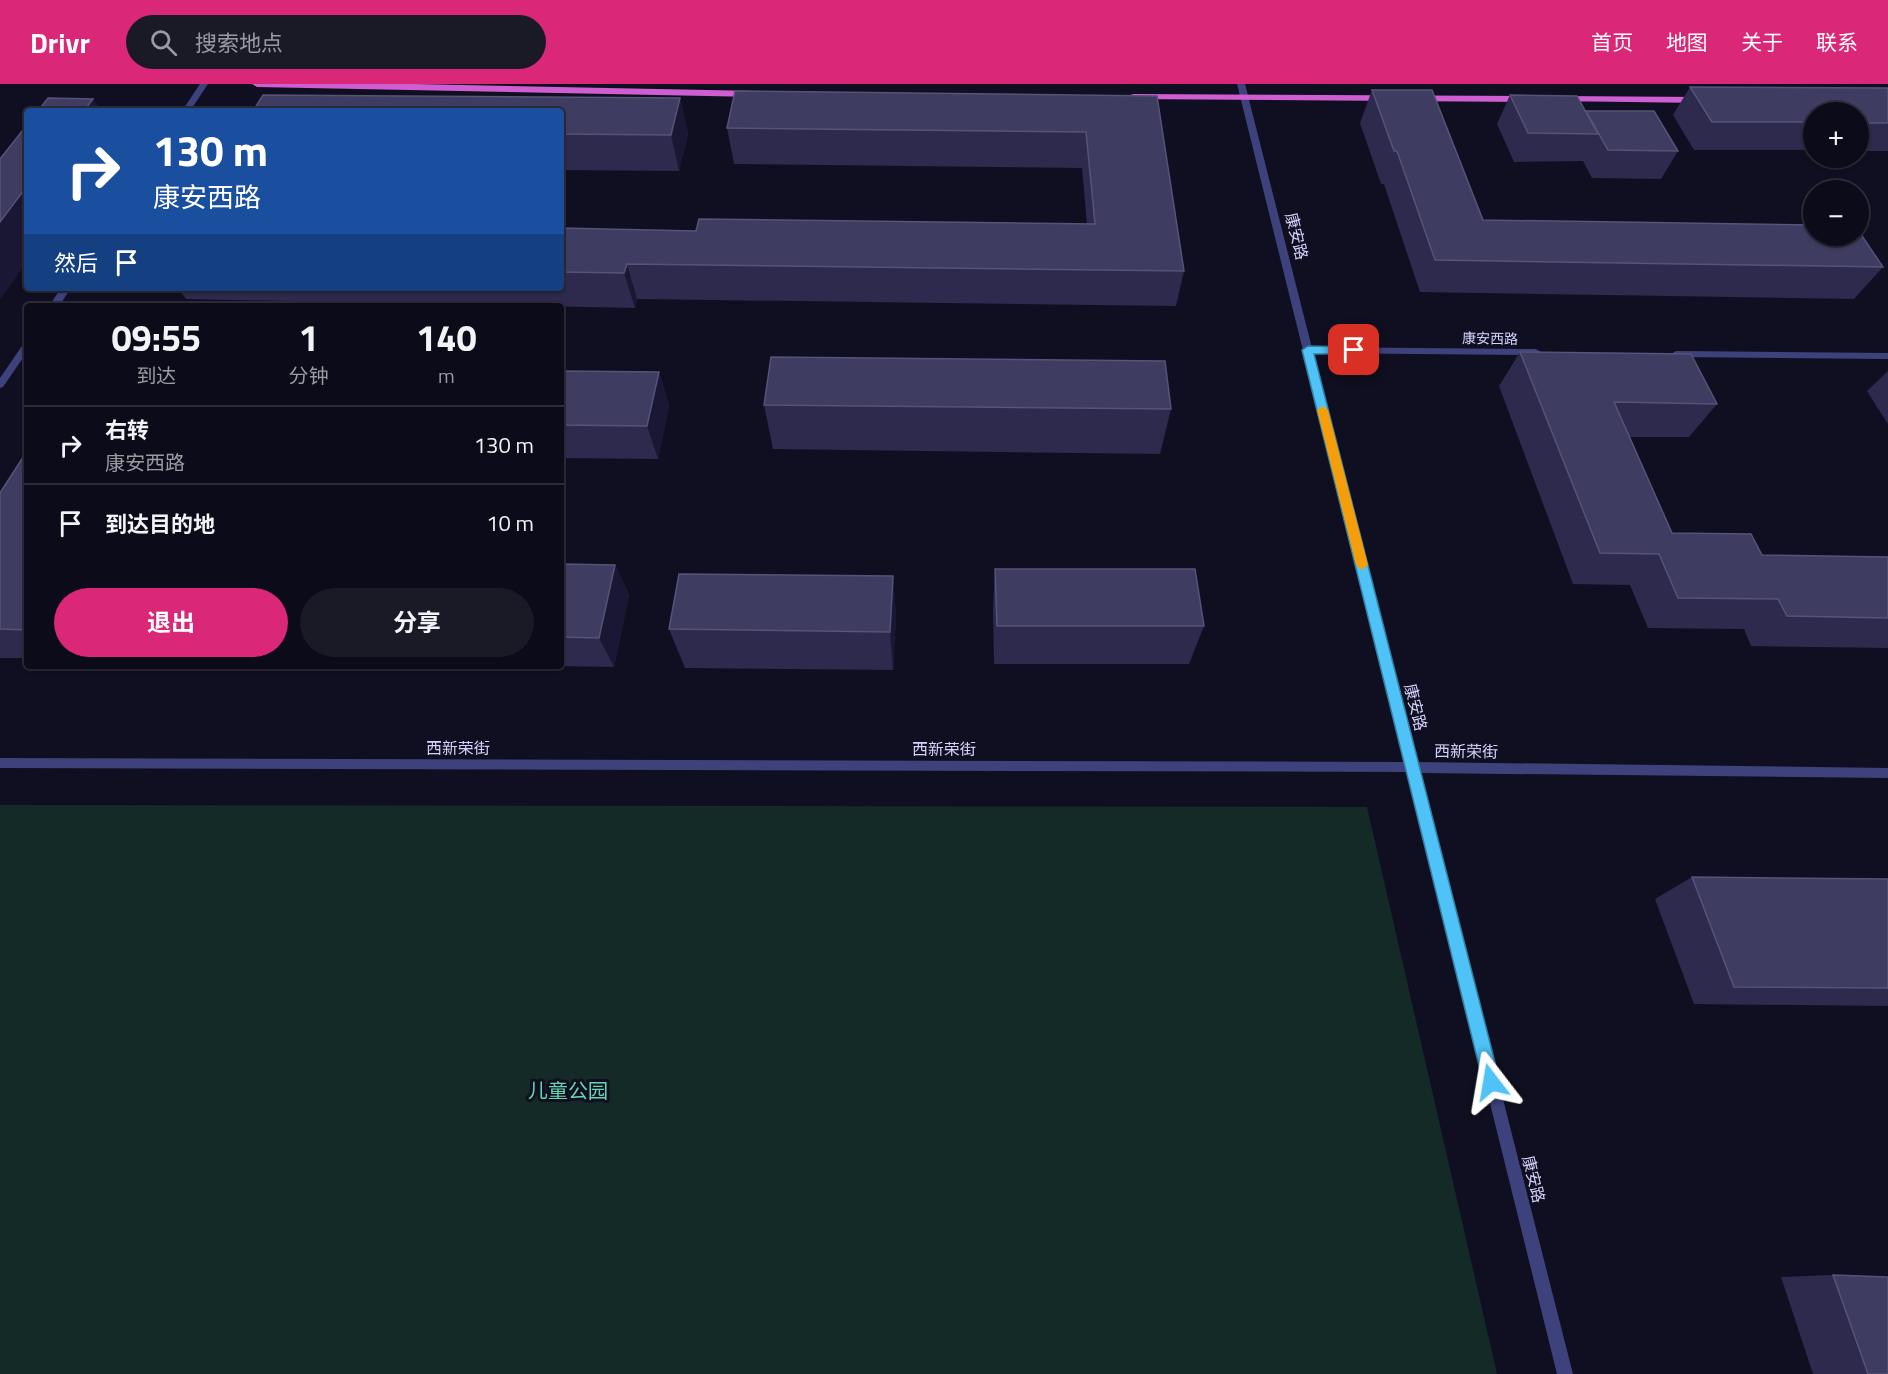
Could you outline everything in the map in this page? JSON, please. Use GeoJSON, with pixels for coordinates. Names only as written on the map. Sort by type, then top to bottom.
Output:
{"type":"FeatureCollection","features":[{"type":"Feature","properties":{"kind":"highway"},"geometry":{"type":"LineString","coordinates":[[257,84],[764,94]]}},
{"type":"Feature","properties":{"kind":"highway"},"geometry":{"type":"LineString","coordinates":[[1127,97],[1709,100]]}},
{"type":"Feature","properties":{"kind":"street"},"geometry":{"type":"LineString","coordinates":[[188,108],[204,84]]}},
{"type":"Feature","properties":{"kind":"street","name":"康安路"},"geometry":{"type":"LineString","coordinates":[[1241,84],[1565,1374]]}},
{"type":"Feature","properties":{"kind":"street"},"geometry":{"type":"LineString","coordinates":[[0,385],[24,349]]}},
{"type":"Feature","properties":{"kind":"street","name":"康安西路"},"geometry":{"type":"LineString","coordinates":[[1308,350],[1545,352]]}},
{"type":"Feature","properties":{"kind":"street"},"geometry":{"type":"LineString","coordinates":[[1663,354],[1888,356]]}},
{"type":"Feature","properties":{"kind":"street","name":"西新荣街"},"geometry":{"type":"LineString","coordinates":[[0,763],[1412,767],[1888,773]]}},
{"type":"Feature","properties":{"kind":"green space","name":"儿童公园"},"geometry":{"type":"Polygon","coordinates":[[[0,805],[1367,807],[1497,1374],[0,1374],[0,805]]]}},
{"type":"Feature","properties":{"kind":"building"},"geometry":{"type":"Polygon","coordinates":[[[1690,87],[1888,88],[1888,123],[1869,123],[1869,102],[1803,102],[1803,122],[1712,122],[1690,87]]]}},
{"type":"Feature","properties":{"kind":"building"},"geometry":{"type":"Polygon","coordinates":[[[1372,90],[1432,90],[1483,220],[1803,225],[1803,246],[1869,246],[1883,267],[1435,260],[1397,151],[1394,151],[1372,90]]]}},
{"type":"Feature","properties":{"kind":"building"},"geometry":{"type":"Polygon","coordinates":[[[735,91],[1157,96],[1184,271],[627,264],[624,273],[564,272],[564,228],[696,231],[699,219],[1095,224],[1086,132],[727,128],[735,91]]]}},
{"type":"Feature","properties":{"kind":"building"},"geometry":{"type":"Polygon","coordinates":[[[263,95],[680,98],[671,135],[564,134],[564,108],[255,108],[263,95]]]}},
{"type":"Feature","properties":{"kind":"building"},"geometry":{"type":"Polygon","coordinates":[[[1510,95],[1577,96],[1598,134],[1528,133],[1510,95]]]}},
{"type":"Feature","properties":{"kind":"building"},"geometry":{"type":"Polygon","coordinates":[[[48,98],[93,99],[86,108],[40,108],[48,98]]]}},
{"type":"Feature","properties":{"kind":"building"},"geometry":{"type":"Polygon","coordinates":[[[1586,111],[1654,111],[1678,151],[1608,150],[1586,111]]]}},
{"type":"Feature","properties":{"kind":"building"},"geometry":{"type":"Polygon","coordinates":[[[24,129],[24,190],[0,222],[0,159],[24,129]]]}},
{"type":"Feature","properties":{"kind":"building"},"geometry":{"type":"Polygon","coordinates":[[[1520,352],[1691,354],[1717,404],[1614,402],[1672,533],[1751,534],[1762,555],[1888,557],[1888,618],[1787,616],[1778,599],[1678,598],[1659,554],[1600,553],[1520,352]]]}},
{"type":"Feature","properties":{"kind":"building"},"geometry":{"type":"Polygon","coordinates":[[[771,357],[1165,361],[1171,409],[764,405],[771,357]]]}},
{"type":"Feature","properties":{"kind":"building"},"geometry":{"type":"Polygon","coordinates":[[[564,371],[659,372],[647,426],[564,425],[564,371]]]}},
{"type":"Feature","properties":{"kind":"building"},"geometry":{"type":"Polygon","coordinates":[[[24,456],[24,630],[0,629],[0,493],[24,456]]]}},
{"type":"Feature","properties":{"kind":"building"},"geometry":{"type":"Polygon","coordinates":[[[564,564],[615,565],[599,638],[564,637],[564,564]]]}},
{"type":"Feature","properties":{"kind":"building"},"geometry":{"type":"Polygon","coordinates":[[[995,569],[1195,569],[1204,626],[997,626],[995,569]]]}},
{"type":"Feature","properties":{"kind":"building"},"geometry":{"type":"Polygon","coordinates":[[[679,574],[893,576],[890,632],[669,629],[679,574]]]}},
{"type":"Feature","properties":{"kind":"building"},"geometry":{"type":"Polygon","coordinates":[[[1692,877],[1888,879],[1888,988],[1734,987],[1692,877]]]}},
{"type":"Feature","properties":{"kind":"building"},"geometry":{"type":"Polygon","coordinates":[[[1833,1275],[1888,1277],[1888,1374],[1868,1374],[1833,1275]]]}},
{"type":"Feature","properties":{"kind":"slow traffic"},"geometry":{"type":"LineString","coordinates":[[1323,410],[1362,565]]}},
{"type":"Feature","properties":{"kind":"route"},"geometry":{"type":"LineString","coordinates":[[1354,350],[1308,350],[1491,1082]]}}]}
